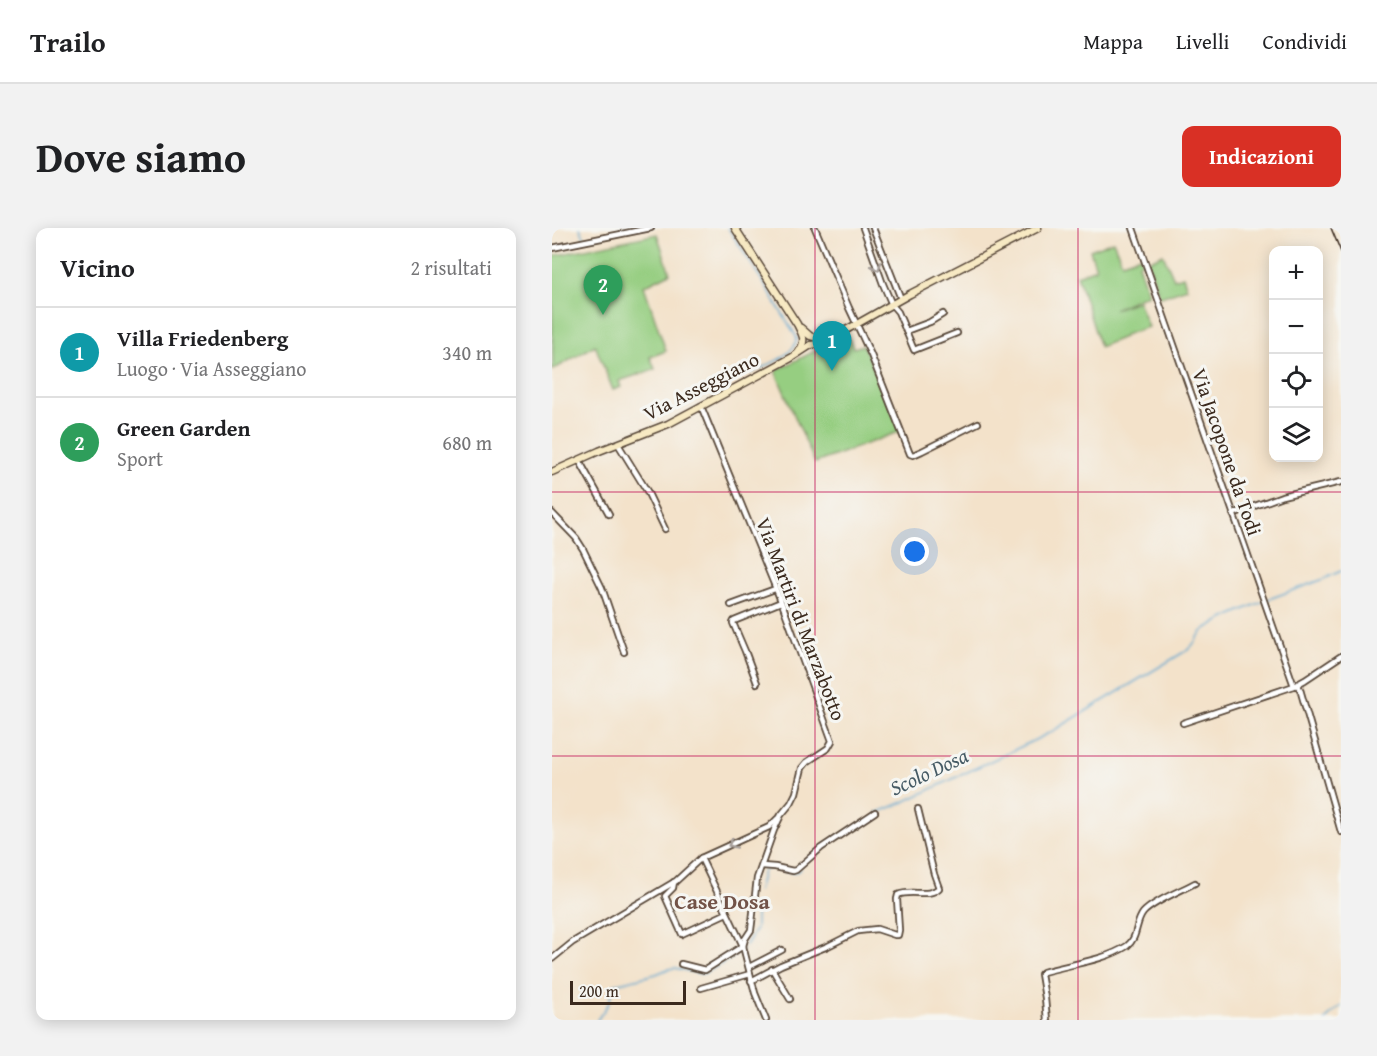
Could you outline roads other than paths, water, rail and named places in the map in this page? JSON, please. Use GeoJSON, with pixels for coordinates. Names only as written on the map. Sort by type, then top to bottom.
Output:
{"type":"FeatureCollection","features":[{"type":"Feature","properties":{"kind":"street"},"geometry":{"type":"LineString","coordinates":[[552,248],[651,228]]}},
{"type":"Feature","properties":{"kind":"street"},"geometry":{"type":"LineString","coordinates":[[735,228],[808,341],[821,344],[1024,231],[1038,228]]}},
{"type":"Feature","properties":{"kind":"street"},"geometry":{"type":"LineString","coordinates":[[815,228],[871,354],[910,454],[913,455],[978,423]]}},
{"type":"Feature","properties":{"kind":"street"},"geometry":{"type":"LineString","coordinates":[[863,228],[883,284],[914,350],[957,333]]}},
{"type":"Feature","properties":{"kind":"street"},"geometry":{"type":"LineString","coordinates":[[873,228],[900,299]]}},
{"type":"Feature","properties":{"kind":"street","name":"Via Jacopone da Todi"},"geometry":{"type":"LineString","coordinates":[[1133,228],[1263,598],[1296,686],[1300,689],[1341,832]]}},
{"type":"Feature","properties":{"kind":"street"},"geometry":{"type":"LineString","coordinates":[[906,331],[930,322],[943,314]]}},
{"type":"Feature","properties":{"kind":"street","name":"Via Asseggiano"},"geometry":{"type":"LineString","coordinates":[[552,472],[661,427],[796,355],[808,341]]}},
{"type":"Feature","properties":{"kind":"street","name":"Via Martiri di Marzabotto"},"geometry":{"type":"LineString","coordinates":[[701,406],[781,602],[831,741],[828,748],[803,766],[799,773],[796,793],[773,827]]}},
{"type":"Feature","properties":{"kind":"street"},"geometry":{"type":"LineString","coordinates":[[618,444],[647,491],[665,529]]}},
{"type":"Feature","properties":{"kind":"street"},"geometry":{"type":"LineString","coordinates":[[579,460],[609,514]]}},
{"type":"Feature","properties":{"kind":"street"},"geometry":{"type":"LineString","coordinates":[[1233,514],[1282,496],[1341,482]]}},
{"type":"Feature","properties":{"kind":"street"},"geometry":{"type":"LineString","coordinates":[[552,513],[576,537],[583,549],[602,588],[624,652]]}},
{"type":"Feature","properties":{"kind":"street"},"geometry":{"type":"LineString","coordinates":[[731,605],[775,589]]}},
{"type":"Feature","properties":{"kind":"street"},"geometry":{"type":"LineString","coordinates":[[757,683],[733,623],[781,602]]}},
{"type":"Feature","properties":{"kind":"street"},"geometry":{"type":"LineString","coordinates":[[1183,723],[1296,686],[1341,656]]}},
{"type":"Feature","properties":{"kind":"street"},"geometry":{"type":"LineString","coordinates":[[752,981],[781,964],[828,946],[858,931],[877,929],[898,935],[900,930],[898,896],[901,893],[933,892],[939,888],[918,808]]}},
{"type":"Feature","properties":{"kind":"street"},"geometry":{"type":"LineString","coordinates":[[762,866],[796,870],[821,848],[875,812]]}},
{"type":"Feature","properties":{"kind":"street"},"geometry":{"type":"LineString","coordinates":[[742,938],[751,930],[757,878],[773,827]]}},
{"type":"Feature","properties":{"kind":"street"},"geometry":{"type":"LineString","coordinates":[[552,959],[579,939],[686,874],[701,858],[773,827]]}},
{"type":"Feature","properties":{"kind":"street"},"geometry":{"type":"LineString","coordinates":[[701,858],[727,913],[742,938],[755,993],[766,1020]]}},
{"type":"Feature","properties":{"kind":"street"},"geometry":{"type":"LineString","coordinates":[[674,882],[673,888],[665,896],[682,934],[727,913]]}},
{"type":"Feature","properties":{"kind":"street"},"geometry":{"type":"LineString","coordinates":[[1047,1020],[1041,974],[1043,972],[1079,964],[1123,948],[1133,941],[1140,917],[1148,908],[1195,883]]}},
{"type":"Feature","properties":{"kind":"street"},"geometry":{"type":"LineString","coordinates":[[681,964],[705,970],[744,946]]}},
{"type":"Feature","properties":{"kind":"street"},"geometry":{"type":"LineString","coordinates":[[749,967],[782,950]]}},
{"type":"Feature","properties":{"kind":"street"},"geometry":{"type":"LineString","coordinates":[[772,969],[790,999]]}},
{"type":"Feature","properties":{"kind":"street"},"geometry":{"type":"LineString","coordinates":[[701,988],[750,974]]}},
{"type":"Feature","properties":{"kind":"waterway"},"geometry":{"type":"LineString","coordinates":[[580,228],[585,239]]}},
{"type":"Feature","properties":{"kind":"waterway"},"geometry":{"type":"LineString","coordinates":[[728,228],[797,338],[795,345],[785,355],[751,373]]}},
{"type":"Feature","properties":{"kind":"waterway","name":"Scolo Dosa"},"geometry":{"type":"LineString","coordinates":[[1266,600],[1341,571]]}},
{"type":"Feature","properties":{"kind":"waterway","name":"Scolo Dosa"},"geometry":{"type":"LineString","coordinates":[[877,813],[1053,731],[1189,649],[1202,632],[1210,626],[1262,602]]}},
{"type":"Feature","properties":{"kind":"waterway","name":"Scolo Dosa"},"geometry":{"type":"LineString","coordinates":[[758,891],[763,871],[770,869]]}},
{"type":"Feature","properties":{"kind":"waterway","name":"Scolo Dosa"},"geometry":{"type":"LineString","coordinates":[[783,871],[794,873],[801,869]]}},
{"type":"Feature","properties":{"kind":"waterway","name":"Scolo Dosa"},"geometry":{"type":"LineString","coordinates":[[746,945],[756,929],[756,911]]}},
{"type":"Feature","properties":{"kind":"waterway","name":"Scolo Dosa"},"geometry":{"type":"LineString","coordinates":[[597,1020],[609,1003],[615,984],[675,968],[705,973],[743,949]]}},
{"type":"Feature","properties":{"kind":"waterway"},"geometry":{"type":"LineString","coordinates":[[1325,1020],[1341,1006]]}},
{"type":"Feature","properties":{"kind":"railway"},"geometry":{"type":"LineString","coordinates":[[1331,228],[1341,252]]}},
{"type":"Feature","properties":{"kind":"place","name":"Green Garden"},"geometry":{"type":"Point","coordinates":[603,315]}},
{"type":"Feature","properties":{"kind":"place","name":"Villa Friedenberg"},"geometry":{"type":"Point","coordinates":[832,371]}},
{"type":"Feature","properties":{"kind":"district","name":"Case Dosa"},"geometry":{"type":"Point","coordinates":[722,901]}}]}
